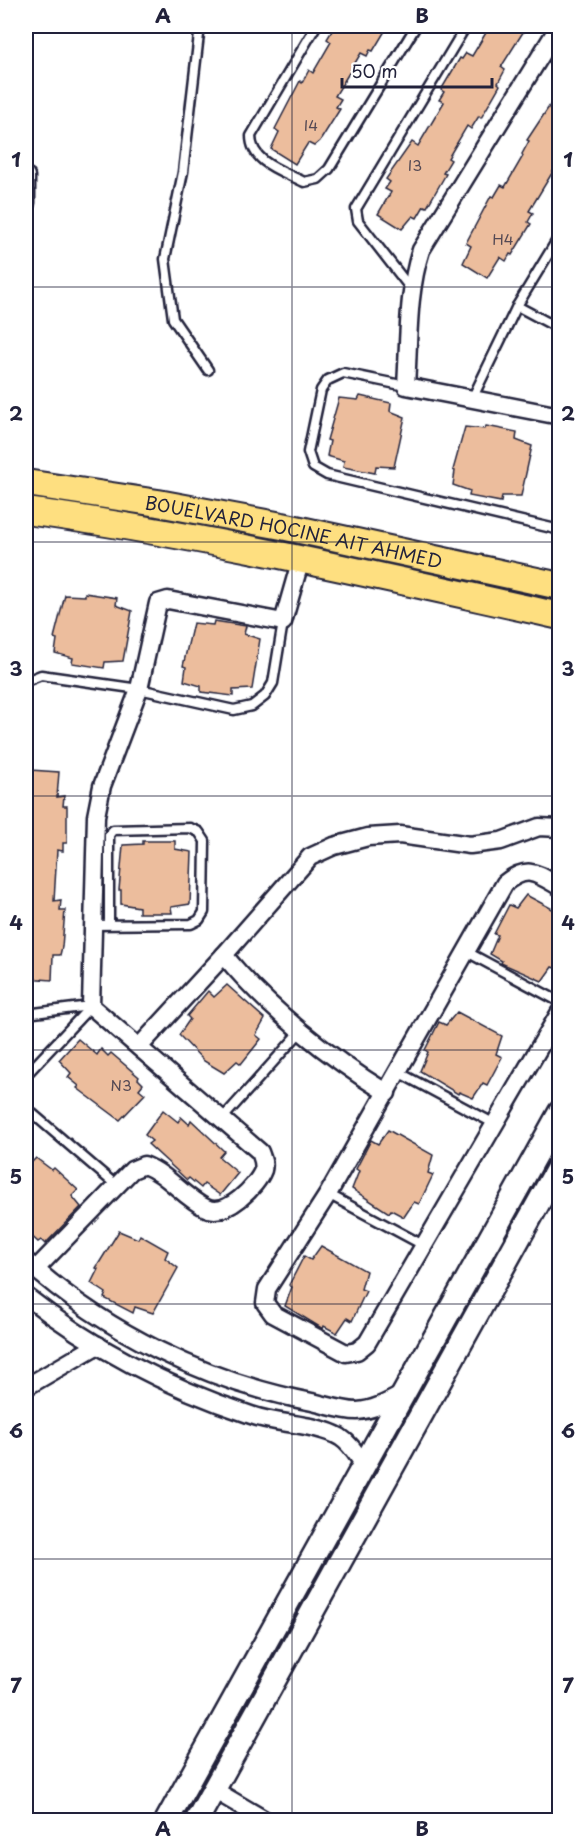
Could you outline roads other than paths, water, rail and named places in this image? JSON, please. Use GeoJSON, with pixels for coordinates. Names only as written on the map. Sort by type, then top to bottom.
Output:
{"type":"FeatureCollection","features":[{"type":"Feature","properties":{"kind":"main road","name":"BOUELVARD HOCINE AIT AHMED"},"geometry":{"type":"LineString","coordinates":[[26,483],[158,503],[282,526],[560,586]]}},
{"type":"Feature","properties":{"kind":"main road"},"geometry":{"type":"LineString","coordinates":[[26,511],[161,532],[301,559],[560,616]]}},
{"type":"Feature","properties":{"kind":"street"},"geometry":{"type":"LineString","coordinates":[[559,26],[421,250],[412,290],[406,386],[560,416]]}},
{"type":"Feature","properties":{"kind":"street"},"geometry":{"type":"LineString","coordinates":[[26,176],[26,203]]}},
{"type":"Feature","properties":{"kind":"street"},"geometry":{"type":"LineString","coordinates":[[301,559],[283,622],[168,600],[158,603],[139,689],[102,786],[96,816],[91,925],[91,1006],[260,1152],[264,1162],[262,1172],[232,1206],[221,1211],[206,1208],[155,1169],[144,1165],[132,1170],[30,1266],[56,1289],[108,1322],[162,1352],[224,1378],[288,1398],[356,1411],[382,1406],[403,1394]]}},
{"type":"Feature","properties":{"kind":"street"},"geometry":{"type":"LineString","coordinates":[[139,1047],[224,956],[310,857],[334,846],[368,837],[400,835],[470,845],[501,841],[538,826],[560,828]]}},
{"type":"Feature","properties":{"kind":"street"},"geometry":{"type":"LineString","coordinates":[[560,887],[535,872],[518,873],[505,884],[328,1194],[267,1289],[266,1303],[273,1314],[346,1353],[357,1351],[367,1343],[493,1123],[560,1012]]}},
{"type":"Feature","properties":{"kind":"street"},"geometry":{"type":"LineString","coordinates":[[224,956],[239,974],[302,1030],[357,1075],[387,1093]]}},
{"type":"Feature","properties":{"kind":"street"},"geometry":{"type":"LineString","coordinates":[[167,1821],[560,1112]]}},
{"type":"Feature","properties":{"kind":"street"},"geometry":{"type":"LineString","coordinates":[[197,1821],[560,1164]]}},
{"type":"Feature","properties":{"kind":"street"},"geometry":{"type":"LineString","coordinates":[[26,1296],[56,1320],[135,1368],[195,1395],[254,1416],[340,1437],[353,1448],[364,1465]]}},
{"type":"Feature","properties":{"kind":"street"},"geometry":{"type":"LineString","coordinates":[[26,1387],[98,1346]]}},
{"type":"Feature","properties":{"kind":"street"},"geometry":{"type":"LineString","coordinates":[[214,1790],[243,1812],[265,1821]]}},
{"type":"Feature","properties":{"kind":"lane"},"geometry":{"type":"LineString","coordinates":[[200,26],[183,172],[165,259],[173,319],[208,370]]}},
{"type":"Feature","properties":{"kind":"lane"},"geometry":{"type":"LineString","coordinates":[[316,26],[251,136],[251,147],[261,160],[304,182],[318,179],[329,169],[416,26]]}},
{"type":"Feature","properties":{"kind":"lane"},"geometry":{"type":"LineString","coordinates":[[412,290],[358,221],[357,209],[466,26]]}},
{"type":"Feature","properties":{"kind":"lane"},"geometry":{"type":"LineString","coordinates":[[472,400],[517,306],[560,235]]}},
{"type":"Feature","properties":{"kind":"lane"},"geometry":{"type":"LineString","coordinates":[[517,306],[560,329]]}},
{"type":"Feature","properties":{"kind":"lane"},"geometry":{"type":"LineString","coordinates":[[406,386],[343,373],[328,380],[321,390],[308,452],[313,467],[327,475],[560,530]]}},
{"type":"Feature","properties":{"kind":"lane"},"geometry":{"type":"LineString","coordinates":[[26,681],[41,675],[139,689],[234,710],[252,706],[265,696],[273,683],[283,622]]}},
{"type":"Feature","properties":{"kind":"lane"},"geometry":{"type":"LineString","coordinates":[[91,925],[191,924],[200,920],[204,912],[205,841],[199,832],[190,828],[113,830],[109,835],[109,924]]}},
{"type":"Feature","properties":{"kind":"lane"},"geometry":{"type":"LineString","coordinates":[[467,952],[560,1002]]}},
{"type":"Feature","properties":{"kind":"lane"},"geometry":{"type":"LineString","coordinates":[[26,1014],[91,1006]]}},
{"type":"Feature","properties":{"kind":"lane"},"geometry":{"type":"LineString","coordinates":[[26,1075],[91,1006]]}},
{"type":"Feature","properties":{"kind":"lane"},"geometry":{"type":"LineString","coordinates":[[222,1119],[302,1030]]}},
{"type":"Feature","properties":{"kind":"lane"},"geometry":{"type":"LineString","coordinates":[[398,1072],[493,1123]]}},
{"type":"Feature","properties":{"kind":"lane"},"geometry":{"type":"LineString","coordinates":[[26,1108],[117,1186]]}},
{"type":"Feature","properties":{"kind":"lane"},"geometry":{"type":"LineString","coordinates":[[328,1194],[423,1245]]}},
{"type":"Feature","properties":{"kind":"lane"},"geometry":{"type":"LineString","coordinates":[[26,1817],[31,1821]]}}]}
